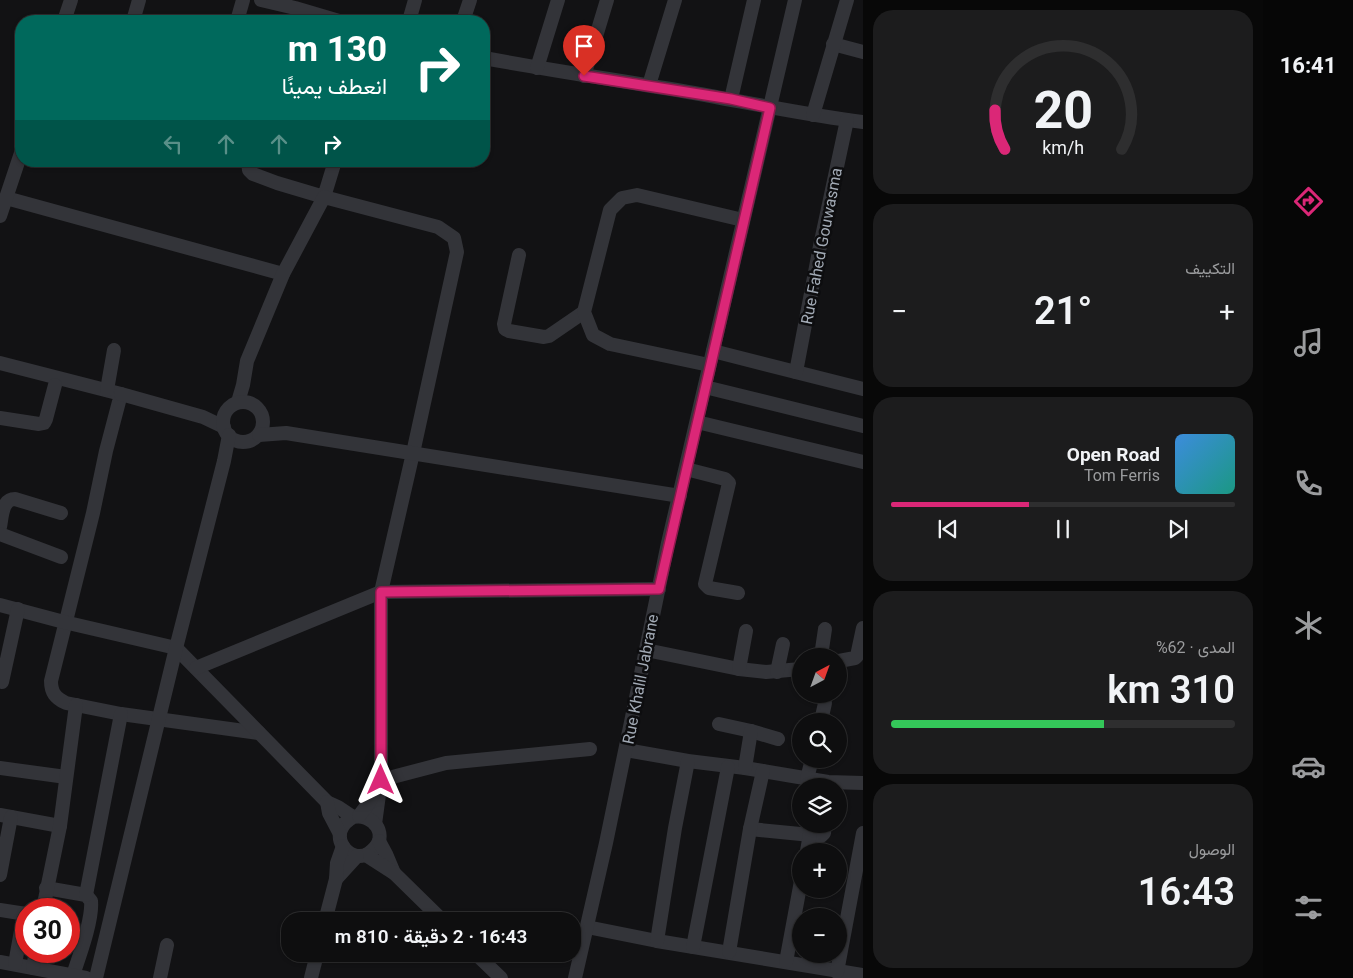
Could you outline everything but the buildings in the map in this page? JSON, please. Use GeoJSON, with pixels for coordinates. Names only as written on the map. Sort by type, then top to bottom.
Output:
{"type":"FeatureCollection","features":[{"type":"Feature","properties":{"kind":"street"},"geometry":{"type":"LineString","coordinates":[[66,15],[71,0]]}},
{"type":"Feature","properties":{"kind":"street"},"geometry":{"type":"LineString","coordinates":[[134,15],[139,0]]}},
{"type":"Feature","properties":{"kind":"street"},"geometry":{"type":"LineString","coordinates":[[239,15],[243,0]]}},
{"type":"Feature","properties":{"kind":"street"},"geometry":{"type":"LineString","coordinates":[[261,0],[314,15]]}},
{"type":"Feature","properties":{"kind":"street"},"geometry":{"type":"LineString","coordinates":[[411,15],[415,0]]}},
{"type":"Feature","properties":{"kind":"street"},"geometry":{"type":"LineString","coordinates":[[465,15],[470,0]]}},
{"type":"Feature","properties":{"kind":"street"},"geometry":{"type":"LineString","coordinates":[[537,68],[558,0]]}},
{"type":"Feature","properties":{"kind":"street"},"geometry":{"type":"LineString","coordinates":[[584,76],[607,0]]}},
{"type":"Feature","properties":{"kind":"street"},"geometry":{"type":"LineString","coordinates":[[649,85],[675,0]]}},
{"type":"Feature","properties":{"kind":"street"},"geometry":{"type":"LineString","coordinates":[[731,99],[754,0]]}},
{"type":"Feature","properties":{"kind":"street","name":"Rue Khalil Jabrane"},"geometry":{"type":"LineString","coordinates":[[575,978],[626,750],[659,589],[706,387],[709,365],[795,0]]}},
{"type":"Feature","properties":{"kind":"street"},"geometry":{"type":"LineString","coordinates":[[813,115],[848,0]]}},
{"type":"Feature","properties":{"kind":"street"},"geometry":{"type":"LineString","coordinates":[[834,44],[863,52]]}},
{"type":"Feature","properties":{"kind":"street"},"geometry":{"type":"LineString","coordinates":[[490,59],[731,99],[770,108],[863,122]]}},
{"type":"Feature","properties":{"kind":"street","name":"Rue Fahed Gouwasma"},"geometry":{"type":"LineString","coordinates":[[796,372],[846,120]]}},
{"type":"Feature","properties":{"kind":"street"},"geometry":{"type":"LineString","coordinates":[[0,216],[16,167]]}},
{"type":"Feature","properties":{"kind":"street"},"geometry":{"type":"LineString","coordinates":[[249,167],[253,174],[277,183],[438,227],[454,238],[458,252],[381,592],[381,780],[376,824],[379,841],[394,873]]}},
{"type":"Feature","properties":{"kind":"street"},"geometry":{"type":"LineString","coordinates":[[244,402],[247,361],[283,274],[324,197],[333,167]]}},
{"type":"Feature","properties":{"kind":"street"},"geometry":{"type":"LineString","coordinates":[[709,365],[610,344],[593,334],[584,312],[610,210],[622,198],[637,195],[744,220]]}},
{"type":"Feature","properties":{"kind":"street"},"geometry":{"type":"LineString","coordinates":[[6,198],[283,274]]}},
{"type":"Feature","properties":{"kind":"street"},"geometry":{"type":"LineString","coordinates":[[519,255],[504,324],[505,329],[544,337],[584,312]]}},
{"type":"Feature","properties":{"kind":"street"},"geometry":{"type":"LineString","coordinates":[[107,390],[114,350]]}},
{"type":"Feature","properties":{"kind":"street"},"geometry":{"type":"LineString","coordinates":[[713,351],[863,389]]}},
{"type":"Feature","properties":{"kind":"street"},"geometry":{"type":"LineString","coordinates":[[0,363],[203,417],[226,426],[236,440],[245,442]]}},
{"type":"Feature","properties":{"kind":"street"},"geometry":{"type":"LineString","coordinates":[[0,418],[39,424],[44,423],[55,384]]}},
{"type":"Feature","properties":{"kind":"street"},"geometry":{"type":"LineString","coordinates":[[706,387],[863,426]]}},
{"type":"Feature","properties":{"kind":"street"},"geometry":{"type":"LineString","coordinates":[[121,394],[106,451],[93,513],[64,622],[51,681],[54,695],[59,700],[76,705],[121,714],[259,733]]}},
{"type":"Feature","properties":{"kind":"street"},"geometry":{"type":"LineString","coordinates":[[96,978],[176,648],[224,462],[226,426],[230,407],[244,402],[260,410],[264,420],[286,433]]}},
{"type":"Feature","properties":{"kind":"street"},"geometry":{"type":"LineString","coordinates":[[224,462],[245,442],[259,434],[264,420]]}},
{"type":"Feature","properties":{"kind":"street"},"geometry":{"type":"LineString","coordinates":[[698,422],[863,462]]}},
{"type":"Feature","properties":{"kind":"street"},"geometry":{"type":"LineString","coordinates":[[259,434],[286,433],[680,496]]}},
{"type":"Feature","properties":{"kind":"street"},"geometry":{"type":"LineString","coordinates":[[686,469],[725,479],[729,483],[706,584],[709,588],[738,593]]}},
{"type":"Feature","properties":{"kind":"street"},"geometry":{"type":"LineString","coordinates":[[0,527],[4,507],[10,499],[61,513]]}},
{"type":"Feature","properties":{"kind":"street"},"geometry":{"type":"LineString","coordinates":[[0,534],[61,556]]}},
{"type":"Feature","properties":{"kind":"street"},"geometry":{"type":"LineString","coordinates":[[196,668],[381,592],[659,589]]}},
{"type":"Feature","properties":{"kind":"street"},"geometry":{"type":"LineString","coordinates":[[0,605],[176,648],[326,802],[356,816],[369,819],[376,824]]}},
{"type":"Feature","properties":{"kind":"street"},"geometry":{"type":"LineString","coordinates":[[2,682],[18,609]]}},
{"type":"Feature","properties":{"kind":"street"},"geometry":{"type":"LineString","coordinates":[[848,660],[857,656],[863,628]]}},
{"type":"Feature","properties":{"kind":"street"},"geometry":{"type":"LineString","coordinates":[[822,648],[825,629]]}},
{"type":"Feature","properties":{"kind":"street"},"geometry":{"type":"LineString","coordinates":[[739,669],[746,631]]}},
{"type":"Feature","properties":{"kind":"street"},"geometry":{"type":"LineString","coordinates":[[777,672],[783,644]]}},
{"type":"Feature","properties":{"kind":"street"},"geometry":{"type":"LineString","coordinates":[[646,650],[739,669],[766,672],[792,670]]}},
{"type":"Feature","properties":{"kind":"street"},"geometry":{"type":"LineString","coordinates":[[823,713],[825,703]]}},
{"type":"Feature","properties":{"kind":"street"},"geometry":{"type":"LineString","coordinates":[[45,898],[60,826],[76,705]]}},
{"type":"Feature","properties":{"kind":"street"},"geometry":{"type":"LineString","coordinates":[[86,895],[121,714]]}},
{"type":"Feature","properties":{"kind":"street"},"geometry":{"type":"LineString","coordinates":[[720,724],[778,739]]}},
{"type":"Feature","properties":{"kind":"street"},"geometry":{"type":"LineString","coordinates":[[745,768],[751,731]]}},
{"type":"Feature","properties":{"kind":"street"},"geometry":{"type":"LineString","coordinates":[[327,912],[336,879],[342,827],[346,821],[356,816],[368,804],[381,780],[446,763],[590,749]]}},
{"type":"Feature","properties":{"kind":"street"},"geometry":{"type":"LineString","coordinates":[[626,750],[802,778]]}},
{"type":"Feature","properties":{"kind":"street"},"geometry":{"type":"LineString","coordinates":[[656,941],[688,761]]}},
{"type":"Feature","properties":{"kind":"street"},"geometry":{"type":"LineString","coordinates":[[692,947],[728,767]]}},
{"type":"Feature","properties":{"kind":"street"},"geometry":{"type":"LineString","coordinates":[[0,768],[66,777]]}},
{"type":"Feature","properties":{"kind":"street"},"geometry":{"type":"LineString","coordinates":[[728,952],[750,829],[763,771]]}},
{"type":"Feature","properties":{"kind":"street"},"geometry":{"type":"LineString","coordinates":[[847,783],[863,783]]}},
{"type":"Feature","properties":{"kind":"street"},"geometry":{"type":"LineString","coordinates":[[326,802],[341,840],[349,852],[362,855],[394,873],[434,912]]}},
{"type":"Feature","properties":{"kind":"street"},"geometry":{"type":"LineString","coordinates":[[0,875],[5,816],[60,826]]}},
{"type":"Feature","properties":{"kind":"street"},"geometry":{"type":"LineString","coordinates":[[750,829],[821,836],[823,833]]}},
{"type":"Feature","properties":{"kind":"street"},"geometry":{"type":"LineString","coordinates":[[837,972],[863,833]]}},
{"type":"Feature","properties":{"kind":"street"},"geometry":{"type":"LineString","coordinates":[[808,843],[810,834]]}},
{"type":"Feature","properties":{"kind":"street"},"geometry":{"type":"LineString","coordinates":[[336,879],[362,855],[374,850],[379,841]]}},
{"type":"Feature","properties":{"kind":"street"},"geometry":{"type":"LineString","coordinates":[[0,962],[79,977],[81,952],[90,914],[91,901],[86,895],[46,888]]}},
{"type":"Feature","properties":{"kind":"street"},"geometry":{"type":"LineString","coordinates":[[786,962],[798,898]]}},
{"type":"Feature","properties":{"kind":"street"},"geometry":{"type":"LineString","coordinates":[[0,910],[15,912]]}},
{"type":"Feature","properties":{"kind":"street"},"geometry":{"type":"LineString","coordinates":[[587,927],[656,941],[863,975]]}},
{"type":"Feature","properties":{"kind":"street"},"geometry":{"type":"LineString","coordinates":[[160,978],[167,945]]}},
{"type":"Feature","properties":{"kind":"street"},"geometry":{"type":"LineString","coordinates":[[14,964],[15,959]]}},
{"type":"Feature","properties":{"kind":"street"},"geometry":{"type":"LineString","coordinates":[[311,978],[315,962]]}},
{"type":"Feature","properties":{"kind":"street"},"geometry":{"type":"LineString","coordinates":[[484,962],[501,978]]}},
{"type":"Feature","properties":{"kind":"street"},"geometry":{"type":"LineString","coordinates":[[33,968],[34,963]]}},
{"type":"Feature","properties":{"kind":"route"},"geometry":{"type":"LineString","coordinates":[[381,780],[381,592],[659,589],[668,543],[706,387],[709,365],[770,108],[731,99],[584,76]]}}]}
